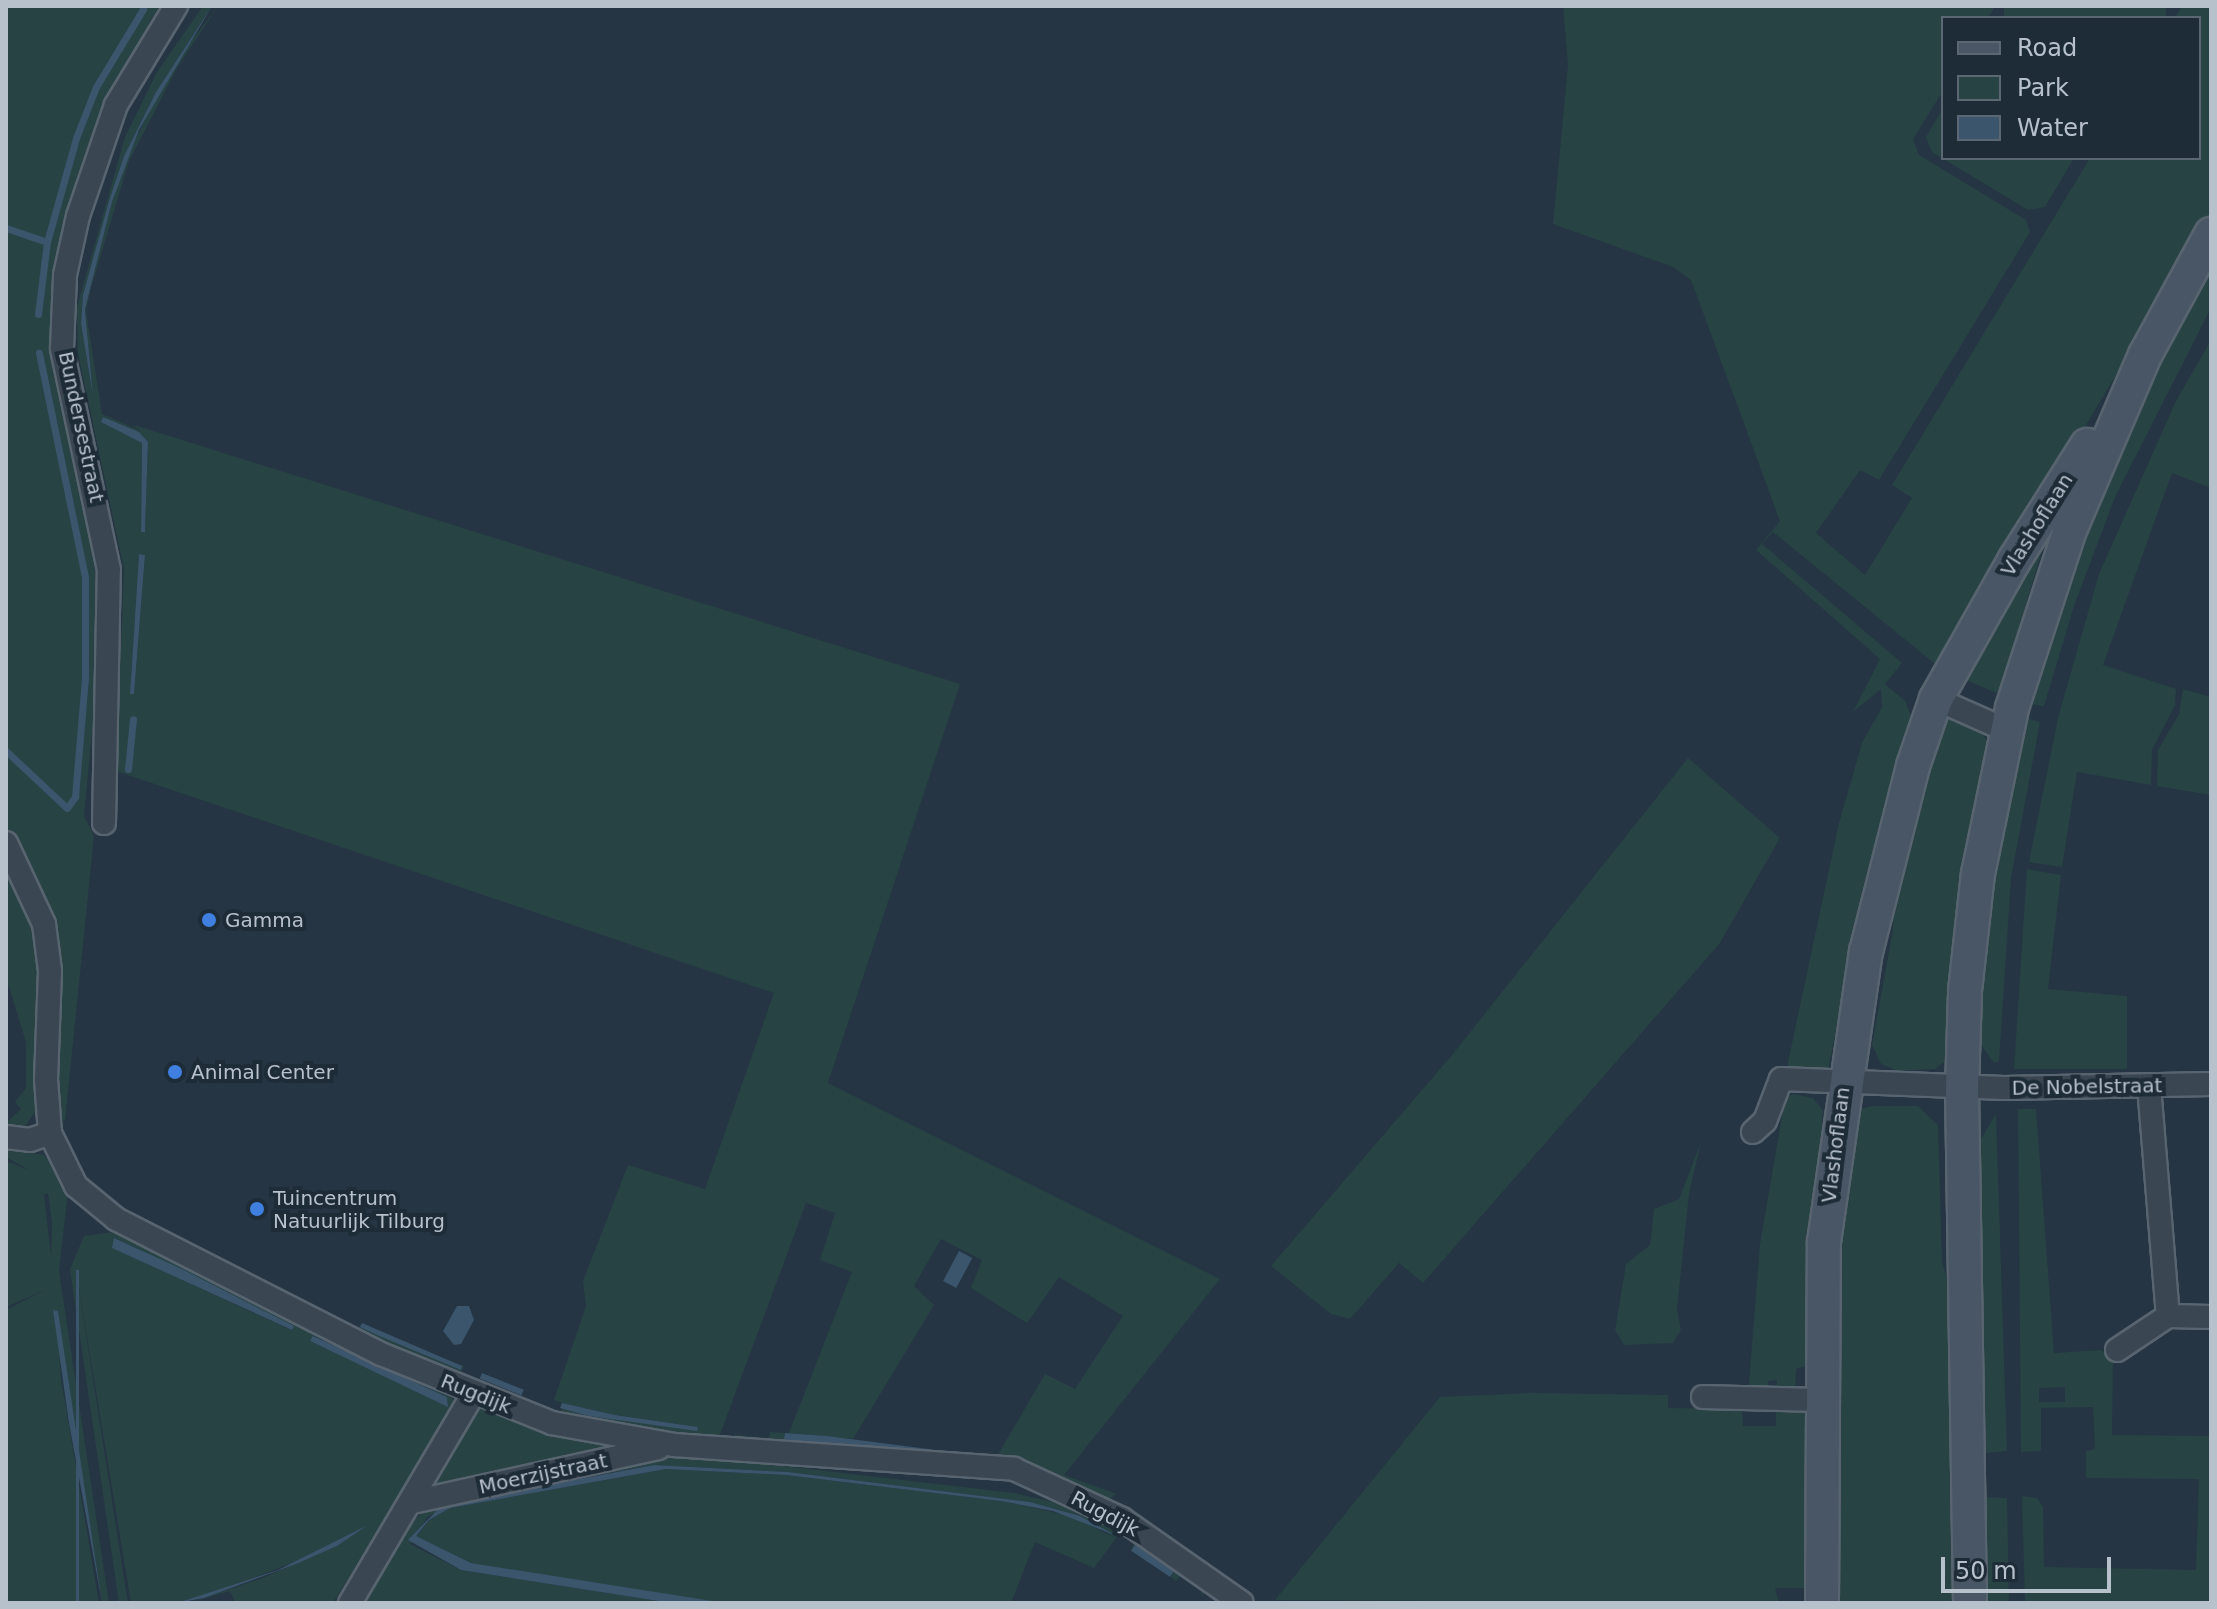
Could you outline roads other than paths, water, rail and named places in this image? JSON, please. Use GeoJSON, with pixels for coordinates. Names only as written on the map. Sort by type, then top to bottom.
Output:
{"type":"FeatureCollection","features":[{"type":"Feature","properties":{"kind":"street","name":"Bundersestraat"},"geometry":{"type":"LineString","coordinates":[[104,823],[109,570],[62,348],[65,275],[78,216],[116,105],[176,6]]}},
{"type":"Feature","properties":{"kind":"street","name":"Vlashoflaan"},"geometry":{"type":"LineString","coordinates":[[1822,1603],[1819,1400],[1824,1242],[1844,1085],[1866,952],[1913,766],[1936,699],[2015,559],[2145,355],[2211,234]]}},
{"type":"Feature","properties":{"kind":"street","name":"Vlashoflaan"},"geometry":{"type":"LineString","coordinates":[[1970,1603],[1962,1088],[1965,991],[1978,874],[2006,730],[2070,530],[2145,355]]}},
{"type":"Feature","properties":{"kind":"street"},"geometry":{"type":"LineString","coordinates":[[1936,699],[2006,730]]}},
{"type":"Feature","properties":{"kind":"street","name":"Rugdijk"},"geometry":{"type":"LineString","coordinates":[[6,843],[44,924],[50,971],[46,1079],[50,1133],[76,1186],[116,1219],[381,1354],[473,1394],[552,1423],[674,1445],[1014,1469],[1122,1519],[1242,1603]]}},
{"type":"Feature","properties":{"kind":"street","name":"De Nobelstraat"},"geometry":{"type":"LineString","coordinates":[[1753,1132],[1765,1121],[1781,1079],[1844,1085],[1962,1088],[2211,1084]]}},
{"type":"Feature","properties":{"kind":"street"},"geometry":{"type":"LineString","coordinates":[[2149,1086],[2168,1316]]}},
{"type":"Feature","properties":{"kind":"street"},"geometry":{"type":"LineString","coordinates":[[6,1137],[30,1140],[50,1133]]}},
{"type":"Feature","properties":{"kind":"street"},"geometry":{"type":"LineString","coordinates":[[2117,1350],[2168,1316],[2211,1317]]}},
{"type":"Feature","properties":{"kind":"street"},"geometry":{"type":"LineString","coordinates":[[350,1603],[413,1502],[473,1394]]}},
{"type":"Feature","properties":{"kind":"street"},"geometry":{"type":"LineString","coordinates":[[1703,1397],[1819,1400]]}},
{"type":"Feature","properties":{"kind":"street","name":"Moerzijstraat"},"geometry":{"type":"LineString","coordinates":[[413,1502],[674,1445]]}},
{"type":"Feature","properties":{"kind":"water"},"geometry":{"type":"Polygon","coordinates":[[[212,6],[139,130],[112,202],[85,309],[93,397],[81,323],[83,295],[109,201],[124,156],[156,92],[212,6]]]}},
{"type":"Feature","properties":{"kind":"water"},"geometry":{"type":"Polygon","coordinates":[[[103,417],[139,432],[148,442],[145,532],[141,532],[142,443],[101,422],[103,417]]]}},
{"type":"Feature","properties":{"kind":"water"},"geometry":{"type":"Polygon","coordinates":[[[139,554],[145,555],[134,694],[130,694],[139,554]]]}},
{"type":"Feature","properties":{"kind":"water"},"geometry":{"type":"Polygon","coordinates":[[[114,1238],[294,1326],[292,1330],[112,1248],[114,1238]]]}},
{"type":"Feature","properties":{"kind":"water"},"geometry":{"type":"Polygon","coordinates":[[[959,1251],[972,1258],[956,1288],[943,1281],[959,1251]]]}},
{"type":"Feature","properties":{"kind":"water"},"geometry":{"type":"Polygon","coordinates":[[[76,1270],[79,1270],[79,1603],[76,1603],[76,1270]]]}},
{"type":"Feature","properties":{"kind":"water"},"geometry":{"type":"Polygon","coordinates":[[[457,1306],[469,1306],[474,1320],[461,1344],[454,1345],[443,1331],[457,1306]]]}},
{"type":"Feature","properties":{"kind":"water"},"geometry":{"type":"Polygon","coordinates":[[[53,1310],[58,1311],[102,1603],[69,1423],[53,1310]]]}},
{"type":"Feature","properties":{"kind":"water"},"geometry":{"type":"Polygon","coordinates":[[[362,1323],[462,1366],[461,1370],[360,1327],[362,1323]]]}},
{"type":"Feature","properties":{"kind":"water"},"geometry":{"type":"Polygon","coordinates":[[[313,1336],[447,1397],[448,1407],[310,1341],[313,1336]]]}},
{"type":"Feature","properties":{"kind":"water"},"geometry":{"type":"Polygon","coordinates":[[[482,1373],[524,1390],[521,1395],[480,1379],[482,1373]]]}},
{"type":"Feature","properties":{"kind":"water"},"geometry":{"type":"Polygon","coordinates":[[[562,1403],[615,1415],[698,1427],[697,1431],[589,1416],[560,1408],[562,1403]]]}},
{"type":"Feature","properties":{"kind":"water"},"geometry":{"type":"Polygon","coordinates":[[[785,1433],[936,1450],[935,1457],[791,1441],[784,1439],[785,1433]]]}},
{"type":"Feature","properties":{"kind":"water"},"geometry":{"type":"Polygon","coordinates":[[[654,1465],[788,1472],[1030,1502],[1080,1516],[1117,1536],[1053,1511],[1001,1501],[786,1475],[666,1469],[450,1508],[429,1520],[416,1536],[471,1563],[725,1603],[671,1603],[461,1570],[408,1540],[442,1505],[654,1465]]]}},
{"type":"Feature","properties":{"kind":"water"},"geometry":{"type":"Polygon","coordinates":[[[368,1525],[337,1546],[296,1564],[204,1598],[177,1603],[278,1570],[368,1525]]]}},
{"type":"Feature","properties":{"kind":"water"},"geometry":{"type":"Polygon","coordinates":[[[1135,1545],[1174,1571],[1170,1577],[1131,1551],[1135,1545]]]}},
{"type":"Feature","properties":{"kind":"waterway"},"geometry":{"type":"LineString","coordinates":[[38,314],[47,242],[76,138],[96,87],[143,9]]}},
{"type":"Feature","properties":{"kind":"waterway"},"geometry":{"type":"LineString","coordinates":[[6,228],[47,242]]}},
{"type":"Feature","properties":{"kind":"waterway"},"geometry":{"type":"LineString","coordinates":[[6,751],[67,808],[75,797],[85,679],[85,577],[39,353]]}},
{"type":"Feature","properties":{"kind":"waterway"},"geometry":{"type":"LineString","coordinates":[[128,769],[133,719]]}},
{"type":"Feature","properties":{"kind":"place","name":"Gamma"},"geometry":{"type":"Point","coordinates":[209,920]}},
{"type":"Feature","properties":{"kind":"place","name":"Animal Center"},"geometry":{"type":"Point","coordinates":[175,1072]}},
{"type":"Feature","properties":{"kind":"place","name":"Tuincentrum Natuurlijk Tilburg"},"geometry":{"type":"Point","coordinates":[257,1209]}}]}
